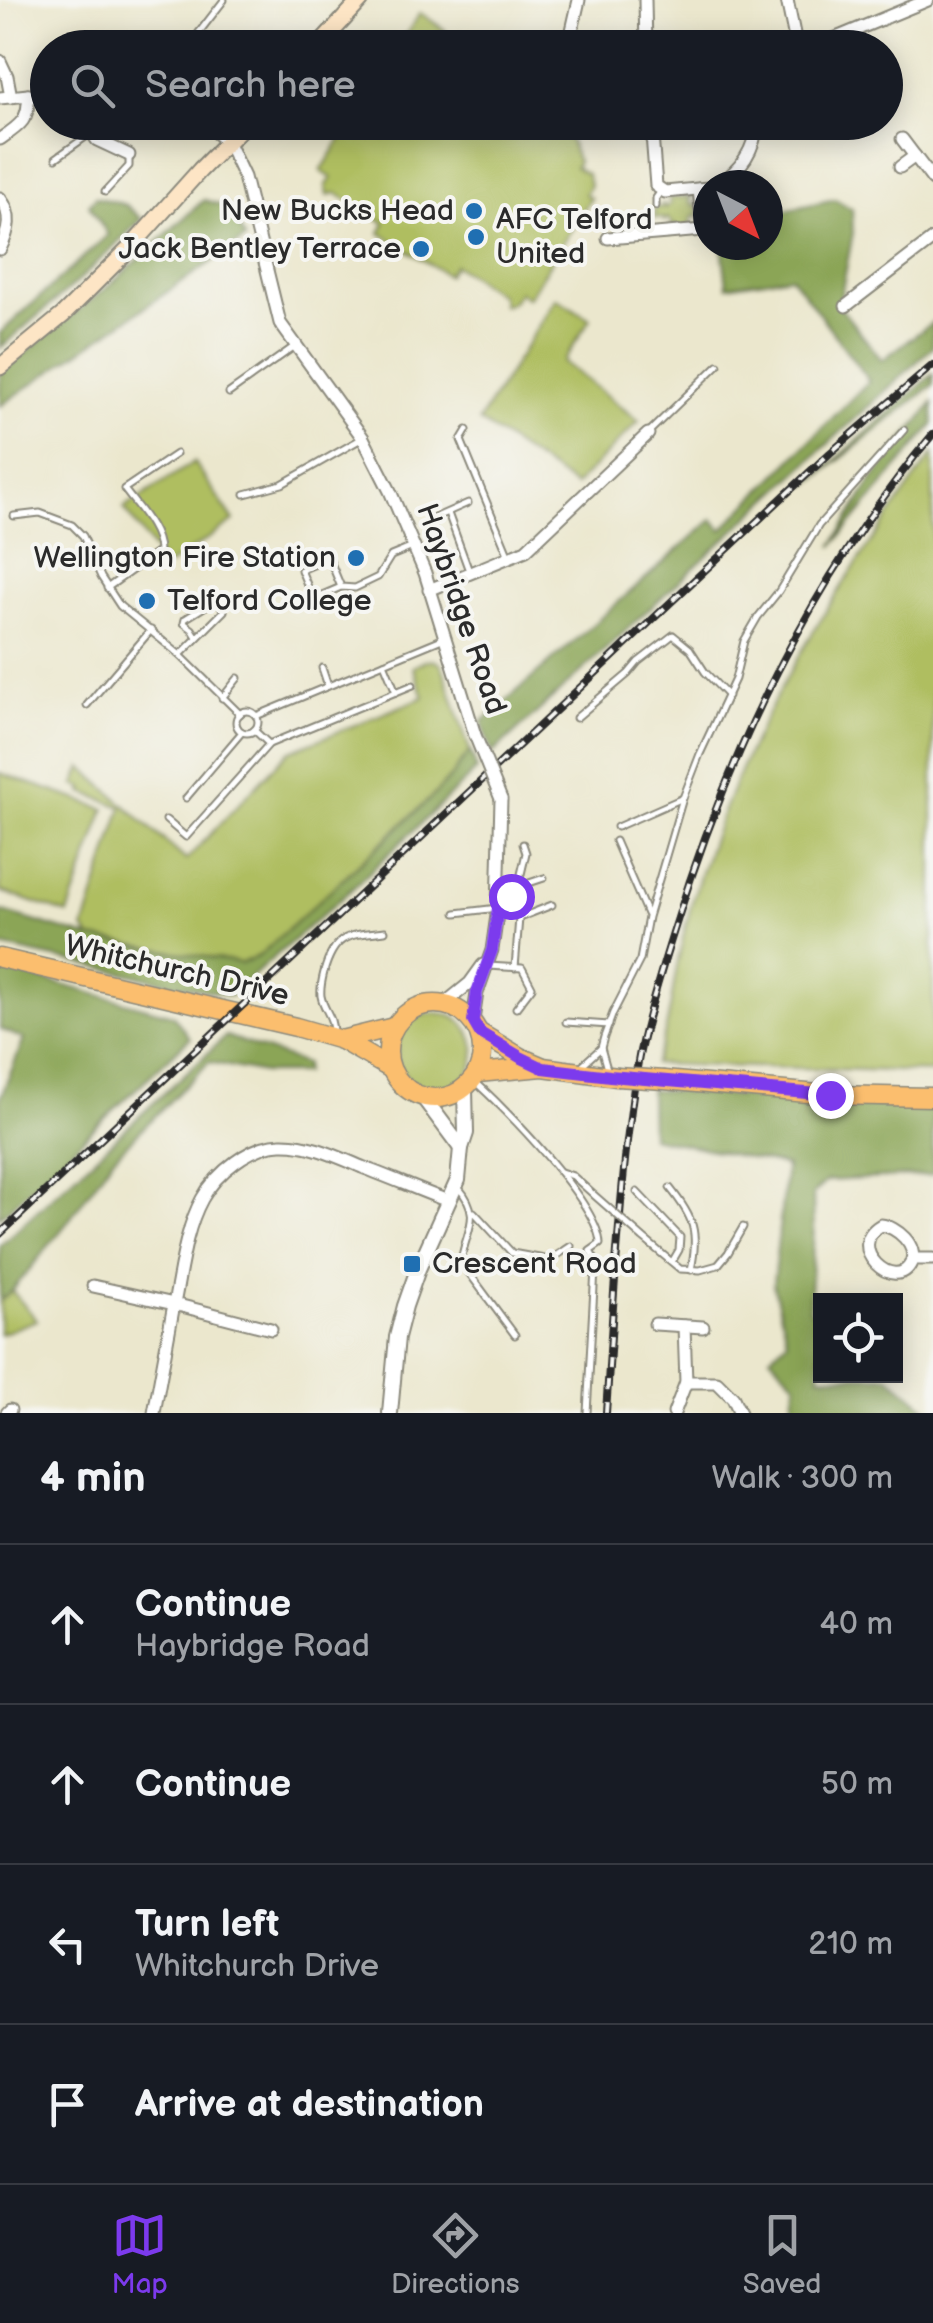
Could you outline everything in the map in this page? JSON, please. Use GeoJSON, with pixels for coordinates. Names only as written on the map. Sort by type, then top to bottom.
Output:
{"type":"FeatureCollection","features":[{"type":"Feature","properties":{"kind":"main road"},"geometry":{"type":"LineString","coordinates":[[334,30],[361,0]]}},
{"type":"Feature","properties":{"kind":"main road"},"geometry":{"type":"LineString","coordinates":[[0,368],[63,315],[231,140]]}},
{"type":"Feature","properties":{"kind":"main road","name":"Whitchurch Drive"},"geometry":{"type":"LineString","coordinates":[[0,958],[337,1039],[391,1070]]}},
{"type":"Feature","properties":{"kind":"main road"},"geometry":{"type":"LineString","coordinates":[[476,1027],[483,1054],[472,1080],[452,1096],[438,1099],[410,1092],[391,1070],[389,1040],[394,1027],[408,1012],[428,1004],[460,1010],[476,1027],[543,1068]]}},
{"type":"Feature","properties":{"kind":"main road","name":"Whitchurch Drive"},"geometry":{"type":"LineString","coordinates":[[337,1039],[394,1027]]}},
{"type":"Feature","properties":{"kind":"main road"},"geometry":{"type":"LineString","coordinates":[[472,1080],[543,1068],[830,1095],[933,1097]]}},
{"type":"Feature","properties":{"kind":"street"},"geometry":{"type":"LineString","coordinates":[[572,30],[579,0]]}},
{"type":"Feature","properties":{"kind":"street"},"geometry":{"type":"LineString","coordinates":[[645,0],[646,30]]}},
{"type":"Feature","properties":{"kind":"street"},"geometry":{"type":"LineString","coordinates":[[787,0],[793,30]]}},
{"type":"Feature","properties":{"kind":"street"},"geometry":{"type":"LineString","coordinates":[[856,30],[928,0]]}},
{"type":"Feature","properties":{"kind":"street"},"geometry":{"type":"LineString","coordinates":[[0,61],[7,76],[5,98],[28,95],[26,115],[20,126],[0,138]]}},
{"type":"Feature","properties":{"kind":"street"},"geometry":{"type":"LineString","coordinates":[[97,140],[128,155]]}},
{"type":"Feature","properties":{"kind":"street"},"geometry":{"type":"LineString","coordinates":[[224,140],[228,143]]}},
{"type":"Feature","properties":{"kind":"street"},"geometry":{"type":"LineString","coordinates":[[652,140],[656,186],[664,192],[693,189]]}},
{"type":"Feature","properties":{"kind":"street"},"geometry":{"type":"LineString","coordinates":[[736,170],[745,160],[753,140]]}},
{"type":"Feature","properties":{"kind":"street"},"geometry":{"type":"LineString","coordinates":[[903,140],[933,180]]}},
{"type":"Feature","properties":{"kind":"street","name":"Haybridge Road"},"geometry":{"type":"LineString","coordinates":[[228,143],[244,178],[280,323],[363,438],[390,491],[425,573],[475,735],[502,800],[498,908],[492,950],[477,992],[476,1027]]}},
{"type":"Feature","properties":{"kind":"street"},"geometry":{"type":"LineString","coordinates":[[900,168],[915,156]]}},
{"type":"Feature","properties":{"kind":"street"},"geometry":{"type":"LineString","coordinates":[[0,198],[7,208],[10,225],[0,249]]}},
{"type":"Feature","properties":{"kind":"street"},"geometry":{"type":"LineString","coordinates":[[608,238],[658,230],[693,230]]}},
{"type":"Feature","properties":{"kind":"street"},"geometry":{"type":"LineString","coordinates":[[846,306],[933,239]]}},
{"type":"Feature","properties":{"kind":"street"},"geometry":{"type":"LineString","coordinates":[[428,588],[526,550],[648,434]]}},
{"type":"Feature","properties":{"kind":"street"},"geometry":{"type":"LineString","coordinates":[[444,1004],[470,984],[492,950]]}},
{"type":"Feature","properties":{"kind":"street"},"geometry":{"type":"LineString","coordinates":[[390,1413],[405,1306],[456,1185],[472,1080]]}},
{"type":"Feature","properties":{"kind":"street"},"geometry":{"type":"LineString","coordinates":[[423,1097],[461,1148]]}},
{"type":"Feature","properties":{"kind":"street"},"geometry":{"type":"LineString","coordinates":[[154,1413],[188,1236],[201,1201],[234,1163],[258,1148],[280,1144],[316,1148],[448,1201]]}},
{"type":"Feature","properties":{"kind":"street"},"geometry":{"type":"LineString","coordinates":[[880,1225],[891,1226],[908,1244],[914,1259],[899,1274],[878,1266],[867,1247],[871,1230],[880,1225]]}},
{"type":"Feature","properties":{"kind":"street"},"geometry":{"type":"LineString","coordinates":[[914,1259],[933,1260]]}},
{"type":"Feature","properties":{"kind":"street"},"geometry":{"type":"LineString","coordinates":[[93,1286],[271,1330]]}},
{"type":"Feature","properties":{"kind":"street"},"geometry":{"type":"LineString","coordinates":[[655,1324],[702,1327]]}},
{"type":"Feature","properties":{"kind":"street"},"geometry":{"type":"LineString","coordinates":[[674,1413],[686,1382],[684,1326]]}},
{"type":"Feature","properties":{"kind":"street"},"geometry":{"type":"LineString","coordinates":[[686,1382],[717,1382],[733,1398],[740,1413]]}},
{"type":"Feature","properties":{"kind":"lane"},"geometry":{"type":"LineString","coordinates":[[202,30],[224,0]]}},
{"type":"Feature","properties":{"kind":"lane"},"geometry":{"type":"LineString","coordinates":[[56,158],[77,140]]}},
{"type":"Feature","properties":{"kind":"lane"},"geometry":{"type":"LineString","coordinates":[[105,192],[128,166],[128,155]]}},
{"type":"Feature","properties":{"kind":"lane"},"geometry":{"type":"LineString","coordinates":[[656,206],[660,190]]}},
{"type":"Feature","properties":{"kind":"lane"},"geometry":{"type":"LineString","coordinates":[[229,393],[295,346]]}},
{"type":"Feature","properties":{"kind":"lane"},"geometry":{"type":"LineString","coordinates":[[648,434],[718,365]]}},
{"type":"Feature","properties":{"kind":"lane"},"geometry":{"type":"LineString","coordinates":[[467,430],[461,440],[509,557]]}},
{"type":"Feature","properties":{"kind":"lane"},"geometry":{"type":"LineString","coordinates":[[614,1077],[604,1061],[602,1048],[640,960],[648,917],[684,798],[735,679],[744,641],[819,525],[904,430]]}},
{"type":"Feature","properties":{"kind":"lane"},"geometry":{"type":"LineString","coordinates":[[245,494],[282,484],[363,438]]}},
{"type":"Feature","properties":{"kind":"lane"},"geometry":{"type":"LineString","coordinates":[[107,588],[159,551],[156,534],[124,489],[176,454]]}},
{"type":"Feature","properties":{"kind":"lane"},"geometry":{"type":"LineString","coordinates":[[441,549],[432,526],[434,518],[468,503]]}},
{"type":"Feature","properties":{"kind":"lane"},"geometry":{"type":"LineString","coordinates":[[448,513],[470,574]]}},
{"type":"Feature","properties":{"kind":"lane"},"geometry":{"type":"LineString","coordinates":[[14,516],[40,514],[72,525],[84,536],[107,588],[120,606],[180,654],[240,714]]}},
{"type":"Feature","properties":{"kind":"lane"},"geometry":{"type":"LineString","coordinates":[[341,587],[329,558],[301,570],[313,599],[378,577],[391,556],[413,548]]}},
{"type":"Feature","properties":{"kind":"lane"},"geometry":{"type":"LineString","coordinates":[[180,654],[197,638],[224,611],[219,602],[214,601],[184,619],[197,638]]}},
{"type":"Feature","properties":{"kind":"lane"},"geometry":{"type":"LineString","coordinates":[[87,705],[151,630]]}},
{"type":"Feature","properties":{"kind":"lane"},"geometry":{"type":"LineString","coordinates":[[576,718],[672,635],[690,649],[728,696]]}},
{"type":"Feature","properties":{"kind":"lane"},"geometry":{"type":"LineString","coordinates":[[256,716],[254,730],[242,732],[237,726],[240,714],[256,716],[444,638]]}},
{"type":"Feature","properties":{"kind":"lane"},"geometry":{"type":"LineString","coordinates":[[384,663],[396,692]]}},
{"type":"Feature","properties":{"kind":"lane"},"geometry":{"type":"LineString","coordinates":[[322,668],[328,686]]}},
{"type":"Feature","properties":{"kind":"lane"},"geometry":{"type":"LineString","coordinates":[[222,698],[238,678]]}},
{"type":"Feature","properties":{"kind":"lane"},"geometry":{"type":"LineString","coordinates":[[166,820],[186,837],[269,744],[413,685]]}},
{"type":"Feature","properties":{"kind":"lane"},"geometry":{"type":"LineString","coordinates":[[254,730],[269,744]]}},
{"type":"Feature","properties":{"kind":"lane"},"geometry":{"type":"LineString","coordinates":[[186,798],[242,732]]}},
{"type":"Feature","properties":{"kind":"lane"},"geometry":{"type":"LineString","coordinates":[[618,827],[684,798]]}},
{"type":"Feature","properties":{"kind":"lane"},"geometry":{"type":"LineString","coordinates":[[615,841],[648,917]]}},
{"type":"Feature","properties":{"kind":"lane"},"geometry":{"type":"LineString","coordinates":[[518,887],[526,853],[524,844]]}},
{"type":"Feature","properties":{"kind":"lane"},"geometry":{"type":"LineString","coordinates":[[516,968],[519,918],[511,896],[514,888],[544,878]]}},
{"type":"Feature","properties":{"kind":"lane"},"geometry":{"type":"LineString","coordinates":[[519,918],[552,905]]}},
{"type":"Feature","properties":{"kind":"lane"},"geometry":{"type":"LineString","coordinates":[[456,913],[515,909]]}},
{"type":"Feature","properties":{"kind":"lane"},"geometry":{"type":"LineString","coordinates":[[337,1039],[333,1020],[322,1000],[321,984],[328,957],[337,942],[354,935],[385,931]]}},
{"type":"Feature","properties":{"kind":"lane"},"geometry":{"type":"LineString","coordinates":[[488,966],[522,968],[532,987],[516,1008]]}},
{"type":"Feature","properties":{"kind":"lane"},"geometry":{"type":"LineString","coordinates":[[566,1022],[609,1025]]}},
{"type":"Feature","properties":{"kind":"lane"},"geometry":{"type":"LineString","coordinates":[[574,1070],[602,1048]]}},
{"type":"Feature","properties":{"kind":"lane"},"geometry":{"type":"LineString","coordinates":[[472,1080],[503,1108],[558,1170],[600,1233],[600,1244],[590,1251],[596,1260],[587,1413]]}},
{"type":"Feature","properties":{"kind":"lane"},"geometry":{"type":"LineString","coordinates":[[558,1170],[573,1176],[680,1269],[718,1264],[743,1227]]}},
{"type":"Feature","properties":{"kind":"lane"},"geometry":{"type":"LineString","coordinates":[[456,1185],[474,1215],[461,1262],[515,1335]]}},
{"type":"Feature","properties":{"kind":"lane"},"geometry":{"type":"LineString","coordinates":[[670,1188],[693,1224],[696,1243],[691,1270]]}},
{"type":"Feature","properties":{"kind":"lane"},"geometry":{"type":"LineString","coordinates":[[637,1192],[680,1236],[679,1250],[672,1262]]}},
{"type":"Feature","properties":{"kind":"lane"},"geometry":{"type":"LineString","coordinates":[[472,1210],[512,1254],[550,1260],[572,1246]]}},
{"type":"Feature","properties":{"kind":"green space"},"geometry":{"type":"Polygon","coordinates":[[[420,13],[445,30],[409,30],[420,13]]]}},
{"type":"Feature","properties":{"kind":"green space","name":"AFC Telford United"},"geometry":{"type":"Polygon","coordinates":[[[340,140],[569,140],[578,162],[575,167],[587,174],[590,185],[585,194],[591,198],[528,298],[519,292],[511,303],[502,305],[501,296],[454,265],[447,275],[380,233],[385,223],[336,193],[328,195],[326,186],[332,178],[321,171],[340,140]]]}},
{"type":"Feature","properties":{"kind":"green space"},"geometry":{"type":"Polygon","coordinates":[[[693,196],[689,200],[693,205],[690,221],[693,226],[670,227],[673,224],[668,218],[655,218],[654,208],[663,204],[666,208],[671,203],[668,198],[693,196]]]}},
{"type":"Feature","properties":{"kind":"green space"},"geometry":{"type":"Polygon","coordinates":[[[96,197],[126,205],[142,219],[0,348],[0,333],[108,235],[89,205],[96,197]]]}},
{"type":"Feature","properties":{"kind":"green space"},"geometry":{"type":"Polygon","coordinates":[[[835,199],[852,209],[853,233],[839,306],[882,360],[933,322],[933,347],[492,754],[482,722],[713,519],[722,530],[869,381],[791,276],[727,286],[724,260],[783,260],[783,211],[835,199]]]}},
{"type":"Feature","properties":{"kind":"green space"},"geometry":{"type":"Polygon","coordinates":[[[204,200],[229,207],[245,239],[0,406],[0,373],[111,284],[204,200]]]}},
{"type":"Feature","properties":{"kind":"green space"},"geometry":{"type":"Polygon","coordinates":[[[556,298],[590,319],[563,362],[639,421],[575,486],[479,421],[556,298]]]}},
{"type":"Feature","properties":{"kind":"green space"},"geometry":{"type":"Polygon","coordinates":[[[933,374],[933,385],[808,485],[933,374]]]}},
{"type":"Feature","properties":{"kind":"green space"},"geometry":{"type":"Polygon","coordinates":[[[933,403],[933,425],[832,547],[873,479],[933,403]]]}},
{"type":"Feature","properties":{"kind":"green space"},"geometry":{"type":"Polygon","coordinates":[[[933,454],[933,1072],[654,1064],[697,887],[731,791],[754,740],[837,593],[933,454]]]}},
{"type":"Feature","properties":{"kind":"green space"},"geometry":{"type":"Polygon","coordinates":[[[194,462],[234,521],[166,567],[124,508],[194,462]]]}},
{"type":"Feature","properties":{"kind":"green space"},"geometry":{"type":"Polygon","coordinates":[[[427,660],[442,665],[470,751],[435,794],[259,956],[241,963],[91,938],[84,929],[122,807],[75,785],[82,767],[186,860],[288,752],[424,697],[413,667],[427,660]]]}},
{"type":"Feature","properties":{"kind":"green space"},"geometry":{"type":"Polygon","coordinates":[[[470,751],[477,770],[354,887],[230,996],[0,946],[0,911],[91,938],[241,963],[258,957],[435,794],[470,751]]]}},
{"type":"Feature","properties":{"kind":"green space"},"geometry":{"type":"Polygon","coordinates":[[[0,773],[105,809],[68,914],[0,891],[0,773]]]}},
{"type":"Feature","properties":{"kind":"green space"},"geometry":{"type":"Polygon","coordinates":[[[0,968],[173,1015],[190,1038],[0,1217],[0,1099],[24,1039],[0,1029],[0,968]]]}},
{"type":"Feature","properties":{"kind":"green space"},"geometry":{"type":"Polygon","coordinates":[[[436,1013],[451,1016],[463,1025],[472,1037],[472,1067],[463,1079],[451,1088],[436,1091],[421,1088],[409,1079],[400,1067],[397,1052],[400,1037],[409,1025],[421,1016],[436,1013]]]}},
{"type":"Feature","properties":{"kind":"green space"},"geometry":{"type":"Polygon","coordinates":[[[226,1036],[305,1064],[304,1073],[263,1073],[209,1062],[113,1158],[67,1223],[0,1301],[0,1245],[226,1036]]]}},
{"type":"Feature","properties":{"kind":"green space"},"geometry":{"type":"Polygon","coordinates":[[[650,1090],[933,1108],[933,1175],[826,1181],[813,1194],[809,1310],[813,1313],[813,1383],[897,1383],[933,1413],[791,1413],[796,1383],[770,1356],[787,1340],[773,1284],[786,1166],[651,1137],[650,1090]]]}},
{"type":"Feature","properties":{"kind":"green space"},"geometry":{"type":"Polygon","coordinates":[[[12,1291],[37,1320],[0,1334],[0,1301],[12,1291]]]}},
{"type":"Feature","properties":{"kind":"railway"},"geometry":{"type":"LineString","coordinates":[[0,1234],[830,453],[933,365]]}},
{"type":"Feature","properties":{"kind":"railway"},"geometry":{"type":"LineString","coordinates":[[606,1413],[620,1209],[636,1074],[656,989],[697,861],[749,731],[813,606],[889,489],[933,434]]}},
{"type":"Feature","properties":{"kind":"place","name":"New Bucks Head"},"geometry":{"type":"Point","coordinates":[474,211]}},
{"type":"Feature","properties":{"kind":"place","name":"AFC Telford United"},"geometry":{"type":"Point","coordinates":[476,237]}},
{"type":"Feature","properties":{"kind":"place","name":"Jack Bentley Terrace"},"geometry":{"type":"Point","coordinates":[421,249]}},
{"type":"Feature","properties":{"kind":"place","name":"Wellington Fire Station"},"geometry":{"type":"Point","coordinates":[356,558]}},
{"type":"Feature","properties":{"kind":"place","name":"Telford College"},"geometry":{"type":"Point","coordinates":[147,601]}},
{"type":"Feature","properties":{"kind":"place","name":"Crescent Road"},"geometry":{"type":"Point","coordinates":[412,1264]}},
{"type":"Feature","properties":{"kind":"route"},"geometry":{"type":"LineString","coordinates":[[511,896],[515,909],[498,908],[492,950],[477,992],[473,1021],[480,1033],[543,1068],[830,1095]]}}]}
